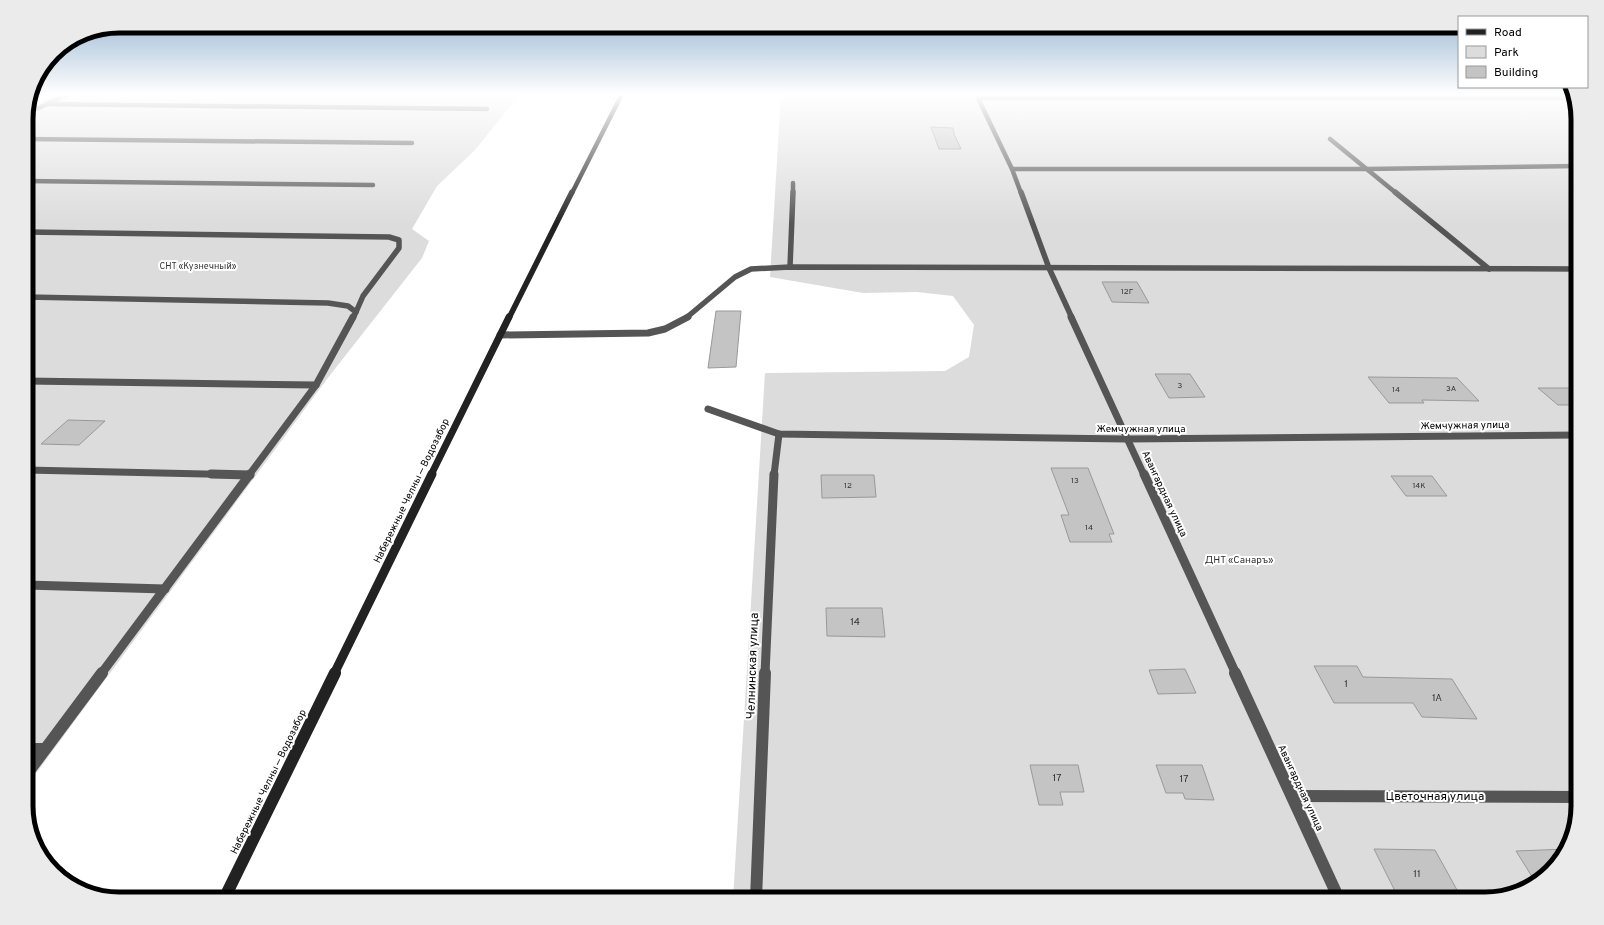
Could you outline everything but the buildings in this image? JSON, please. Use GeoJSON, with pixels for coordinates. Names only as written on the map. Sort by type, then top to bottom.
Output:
{"type":"FeatureCollection","features":[{"type":"Feature","properties":{"kind":"main road","name":"Набережные Челны — Водозабор"},"geometry":{"type":"LineString","coordinates":[[227,892],[500,336],[600,137]]}},
{"type":"Feature","properties":{"kind":"street","name":"Авангардная улица"},"geometry":{"type":"LineString","coordinates":[[997,137],[1012,169],[1049,268],[1126,439],[1336,892]]}},
{"type":"Feature","properties":{"kind":"street"},"geometry":{"type":"LineString","coordinates":[[33,139],[412,143]]}},
{"type":"Feature","properties":{"kind":"street"},"geometry":{"type":"LineString","coordinates":[[1330,139],[1489,269]]}},
{"type":"Feature","properties":{"kind":"street"},"geometry":{"type":"LineString","coordinates":[[1012,169],[1366,169],[1571,166]]}},
{"type":"Feature","properties":{"kind":"street"},"geometry":{"type":"LineString","coordinates":[[33,181],[373,185]]}},
{"type":"Feature","properties":{"kind":"street"},"geometry":{"type":"LineString","coordinates":[[790,267],[793,183]]}},
{"type":"Feature","properties":{"kind":"street"},"geometry":{"type":"LineString","coordinates":[[33,232],[389,237],[399,240],[399,248],[362,296],[356,312],[316,384],[250,475],[33,765]]}},
{"type":"Feature","properties":{"kind":"street"},"geometry":{"type":"LineString","coordinates":[[500,336],[648,333],[666,329],[690,315],[735,277],[751,269],[790,267],[1571,269]]}},
{"type":"Feature","properties":{"kind":"street"},"geometry":{"type":"LineString","coordinates":[[33,297],[328,303],[348,306],[356,312]]}},
{"type":"Feature","properties":{"kind":"street"},"geometry":{"type":"LineString","coordinates":[[33,381],[316,384]]}},
{"type":"Feature","properties":{"kind":"street","name":"Жемчужная улица"},"geometry":{"type":"LineString","coordinates":[[708,409],[779,434],[1126,439],[1571,435]]}},
{"type":"Feature","properties":{"kind":"street","name":"Челнинская улица"},"geometry":{"type":"LineString","coordinates":[[756,892],[774,467],[779,434]]}},
{"type":"Feature","properties":{"kind":"street"},"geometry":{"type":"LineString","coordinates":[[33,470],[250,475]]}},
{"type":"Feature","properties":{"kind":"street"},"geometry":{"type":"LineString","coordinates":[[33,585],[165,589]]}},
{"type":"Feature","properties":{"kind":"street"},"geometry":{"type":"LineString","coordinates":[[33,749],[45,749]]}},
{"type":"Feature","properties":{"kind":"street","name":"Цветочная улица"},"geometry":{"type":"LineString","coordinates":[[1292,796],[1571,797]]}},
{"type":"Feature","properties":{"kind":"green space","name":"СНТ «Кузнечный»"},"geometry":{"type":"Polygon","coordinates":[[[33,137],[485,137],[475,150],[437,186],[412,229],[429,241],[422,258],[327,379],[33,778],[33,137]]]}},
{"type":"Feature","properties":{"kind":"green space","name":"ДНТ «Санаръ»"},"geometry":{"type":"Polygon","coordinates":[[[778,137],[1571,137],[1571,806],[1568,828],[1559,849],[1553,858],[1546,867],[1537,874],[1518,885],[1507,889],[1485,892],[733,892],[765,373],[945,371],[969,357],[974,325],[953,296],[917,292],[863,293],[770,277],[778,137]]]}}]}
